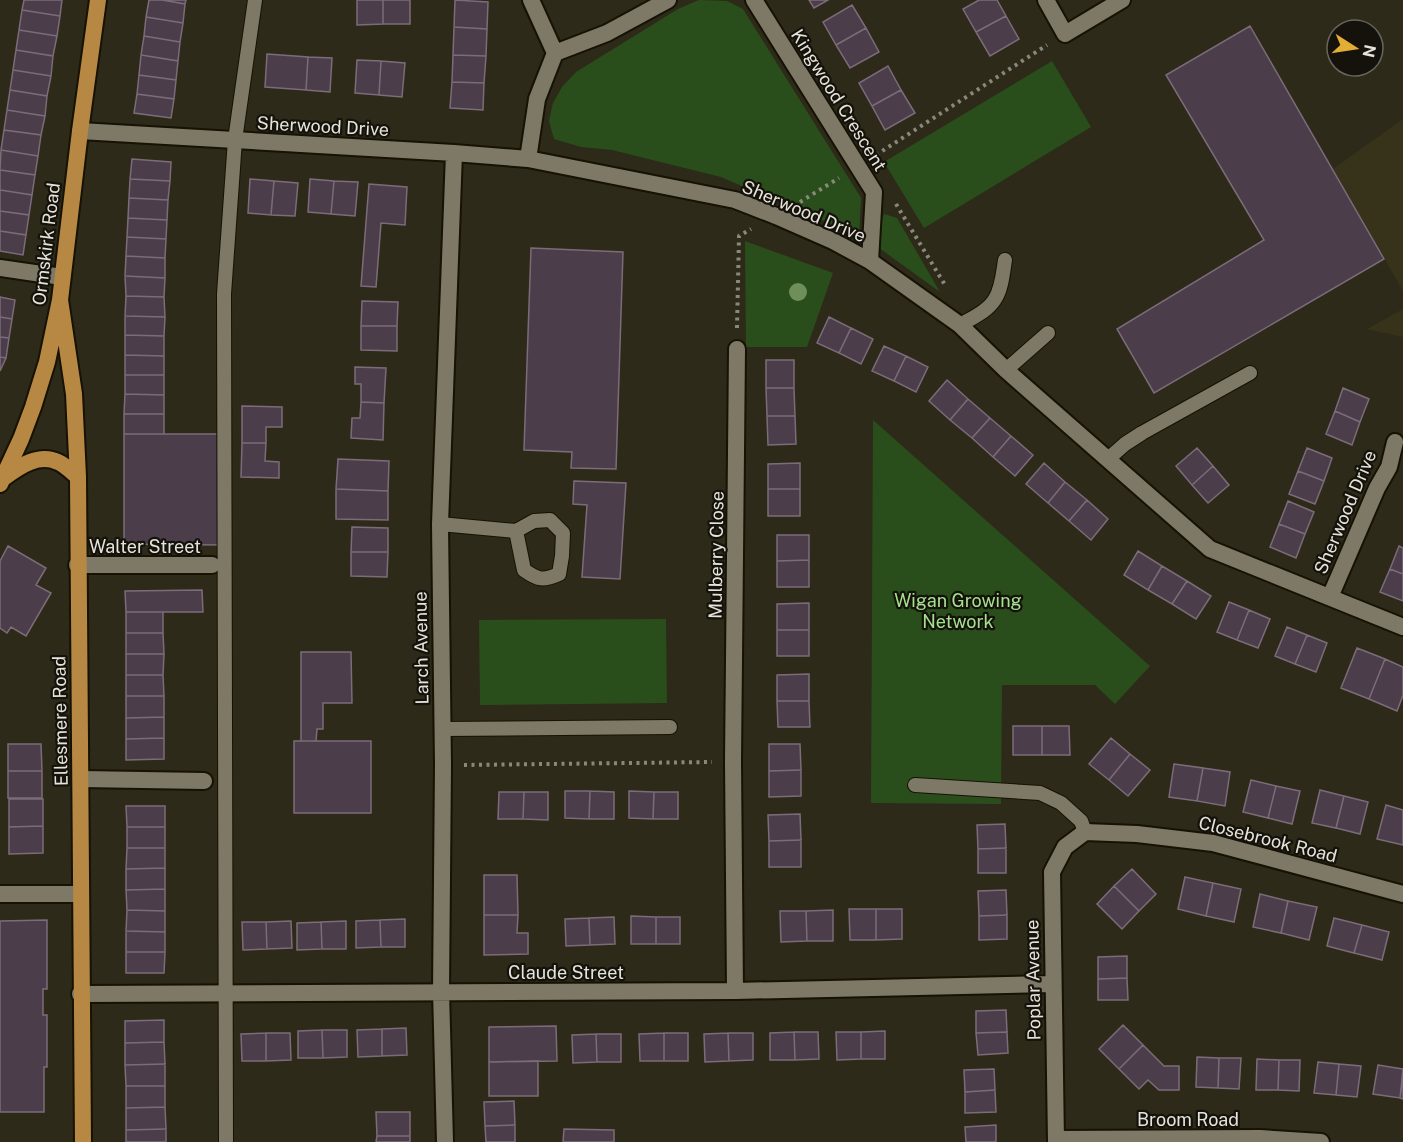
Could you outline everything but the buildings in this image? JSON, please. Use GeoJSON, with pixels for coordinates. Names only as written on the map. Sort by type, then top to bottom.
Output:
{"type":"FeatureCollection","features":[{"type":"Feature","properties":{"kind":"highway","name":"Ormskirk Road"},"geometry":{"type":"LineString","coordinates":[[2,480],[33,407],[60,300],[98,0]]}},
{"type":"Feature","properties":{"kind":"highway","name":"Ellesmere Road"},"geometry":{"type":"LineString","coordinates":[[60,300],[74,394],[78,477],[82,1142]]}},
{"type":"Feature","properties":{"kind":"highway"},"geometry":{"type":"LineString","coordinates":[[2,480],[22,465],[34,460],[46,459],[58,462],[78,477]]}},
{"type":"Feature","properties":{"kind":"street"},"geometry":{"type":"LineString","coordinates":[[528,159],[537,99],[555,53],[531,0]]}},
{"type":"Feature","properties":{"kind":"street"},"geometry":{"type":"LineString","coordinates":[[555,53],[607,33],[668,0]]}},
{"type":"Feature","properties":{"kind":"street","name":"Kingwood Crescent"},"geometry":{"type":"LineString","coordinates":[[754,0],[874,192],[870,261]]}},
{"type":"Feature","properties":{"kind":"street"},"geometry":{"type":"LineString","coordinates":[[1046,0],[1065,34],[1122,0]]}},
{"type":"Feature","properties":{"kind":"street","name":"Sherwood Drive"},"geometry":{"type":"LineString","coordinates":[[80,131],[528,159],[735,200],[832,241],[870,261],[960,325],[1006,370],[1210,549],[1403,627]]}},
{"type":"Feature","properties":{"kind":"street","name":"Larch Avenue"},"geometry":{"type":"LineString","coordinates":[[445,1142],[441,991],[440,524],[454,153]]}},
{"type":"Feature","properties":{"kind":"street"},"geometry":{"type":"LineString","coordinates":[[0,268],[62,277]]}},
{"type":"Feature","properties":{"kind":"street","name":"Mulberry Close"},"geometry":{"type":"LineString","coordinates":[[735,991],[733,762],[737,349]]}},
{"type":"Feature","properties":{"kind":"street","name":"Sherwood Drive"},"geometry":{"type":"LineString","coordinates":[[1330,597],[1377,488],[1389,467],[1395,442]]}},
{"type":"Feature","properties":{"kind":"street","name":"Walter Street"},"geometry":{"type":"LineString","coordinates":[[77,565],[212,565]]}},
{"type":"Feature","properties":{"kind":"street"},"geometry":{"type":"LineString","coordinates":[[81,779],[204,781]]}},
{"type":"Feature","properties":{"kind":"street","name":"Closebrook Road"},"geometry":{"type":"LineString","coordinates":[[1085,832],[1137,834],[1214,843],[1403,894]]}},
{"type":"Feature","properties":{"kind":"street","name":"Poplar Avenue"},"geometry":{"type":"LineString","coordinates":[[1056,1140],[1052,872],[1065,846],[1085,832]]}},
{"type":"Feature","properties":{"kind":"street"},"geometry":{"type":"LineString","coordinates":[[0,894],[81,894]]}},
{"type":"Feature","properties":{"kind":"street","name":"Claude Street"},"geometry":{"type":"LineString","coordinates":[[80,993],[735,991],[1053,984]]}},
{"type":"Feature","properties":{"kind":"street","name":"Broom Road"},"geometry":{"type":"LineString","coordinates":[[1056,1140],[1260,1138],[1321,1142]]}},
{"type":"Feature","properties":{"kind":"lane"},"geometry":{"type":"LineString","coordinates":[[226,1142],[224,294],[235,140],[255,0]]}},
{"type":"Feature","properties":{"kind":"lane"},"geometry":{"type":"LineString","coordinates":[[960,325],[988,308],[996,298],[1005,260]]}},
{"type":"Feature","properties":{"kind":"lane"},"geometry":{"type":"LineString","coordinates":[[1006,370],[1048,333]]}},
{"type":"Feature","properties":{"kind":"lane"},"geometry":{"type":"LineString","coordinates":[[1108,459],[1142,433],[1250,373]]}},
{"type":"Feature","properties":{"kind":"lane"},"geometry":{"type":"LineString","coordinates":[[440,524],[516,531],[534,521],[550,520],[563,533],[559,574],[548,579],[536,578],[524,570],[516,531]]}},
{"type":"Feature","properties":{"kind":"lane"},"geometry":{"type":"LineString","coordinates":[[442,729],[670,727]]}},
{"type":"Feature","properties":{"kind":"lane"},"geometry":{"type":"LineString","coordinates":[[915,785],[1040,793],[1061,803],[1082,821],[1085,832]]}},
{"type":"Feature","properties":{"kind":"path"},"geometry":{"type":"LineString","coordinates":[[737,349],[739,236],[858,166],[1065,34]]}},
{"type":"Feature","properties":{"kind":"path"},"geometry":{"type":"LineString","coordinates":[[874,192],[894,202],[948,290]]}},
{"type":"Feature","properties":{"kind":"path"},"geometry":{"type":"LineString","coordinates":[[442,765],[733,762]]}},
{"type":"Feature","properties":{"kind":"shaded area"},"geometry":{"type":"Polygon","coordinates":[[[1403,119],[1403,291],[1333,169],[1403,119]]]}},
{"type":"Feature","properties":{"kind":"shaded area"},"geometry":{"type":"Polygon","coordinates":[[[1403,309],[1403,337],[1367,329],[1403,309]]]}},
{"type":"Feature","properties":{"kind":"green space"},"geometry":{"type":"Polygon","coordinates":[[[699,0],[727,1],[743,9],[861,198],[859,236],[721,177],[612,150],[581,147],[554,139],[549,121],[553,103],[562,87],[576,72],[678,9],[699,0]]]}},
{"type":"Feature","properties":{"kind":"green space"},"geometry":{"type":"Polygon","coordinates":[[[1052,61],[1091,127],[924,228],[884,162],[1052,61]]]}},
{"type":"Feature","properties":{"kind":"green space"},"geometry":{"type":"Polygon","coordinates":[[[884,214],[897,218],[940,292],[875,245],[884,214]]]}},
{"type":"Feature","properties":{"kind":"green space"},"geometry":{"type":"Polygon","coordinates":[[[745,241],[833,273],[807,347],[746,347],[745,241]]]}},
{"type":"Feature","properties":{"kind":"green space","name":"Wigan Growing Network"},"geometry":{"type":"Polygon","coordinates":[[[873,420],[1150,666],[1115,704],[1095,685],[1002,685],[1001,804],[871,803],[873,420]]]}},
{"type":"Feature","properties":{"kind":"green space"},"geometry":{"type":"Polygon","coordinates":[[[666,619],[667,703],[480,705],[479,620],[666,619]]]}}]}
